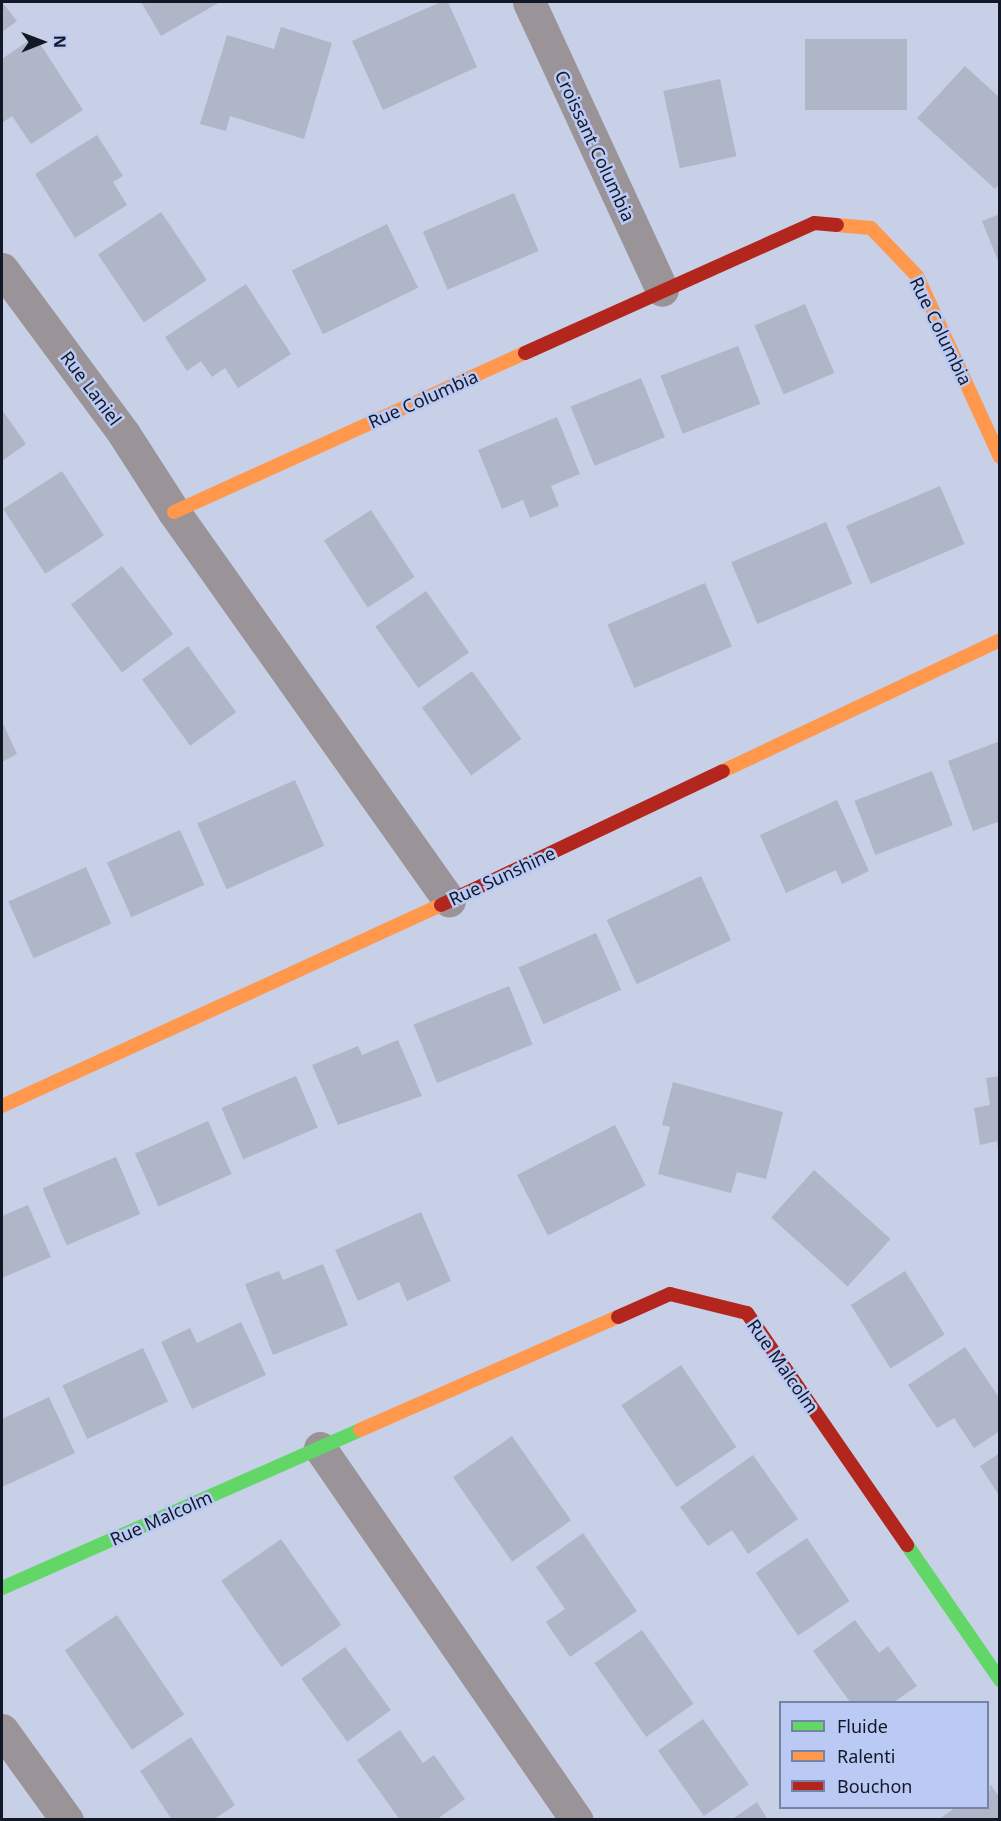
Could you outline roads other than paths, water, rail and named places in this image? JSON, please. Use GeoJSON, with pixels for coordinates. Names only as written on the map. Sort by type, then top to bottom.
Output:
{"type":"FeatureCollection","features":[{"type":"Feature","properties":{"kind":"street","name":"Croissant Columbia"},"geometry":{"type":"LineString","coordinates":[[529,2],[662,290]]}},
{"type":"Feature","properties":{"kind":"street","name":"Rue Columbia"},"geometry":{"type":"LineString","coordinates":[[174,512],[814,223],[871,228],[917,276],[999,457]]}},
{"type":"Feature","properties":{"kind":"street","name":"Rue Laniel"},"geometry":{"type":"LineString","coordinates":[[2,268],[124,434],[174,512]]}},
{"type":"Feature","properties":{"kind":"street"},"geometry":{"type":"LineString","coordinates":[[174,512],[449,902]]}},
{"type":"Feature","properties":{"kind":"street","name":"Rue Sunshine"},"geometry":{"type":"LineString","coordinates":[[2,1105],[449,902],[999,640]]}},
{"type":"Feature","properties":{"kind":"street","name":"Rue Malcolm"},"geometry":{"type":"LineString","coordinates":[[2,1588],[670,1294],[747,1313],[999,1680]]}},
{"type":"Feature","properties":{"kind":"street"},"geometry":{"type":"LineString","coordinates":[[320,1448],[577,1820]]}},
{"type":"Feature","properties":{"kind":"street"},"geometry":{"type":"LineString","coordinates":[[2,1730],[67,1820]]}}]}
